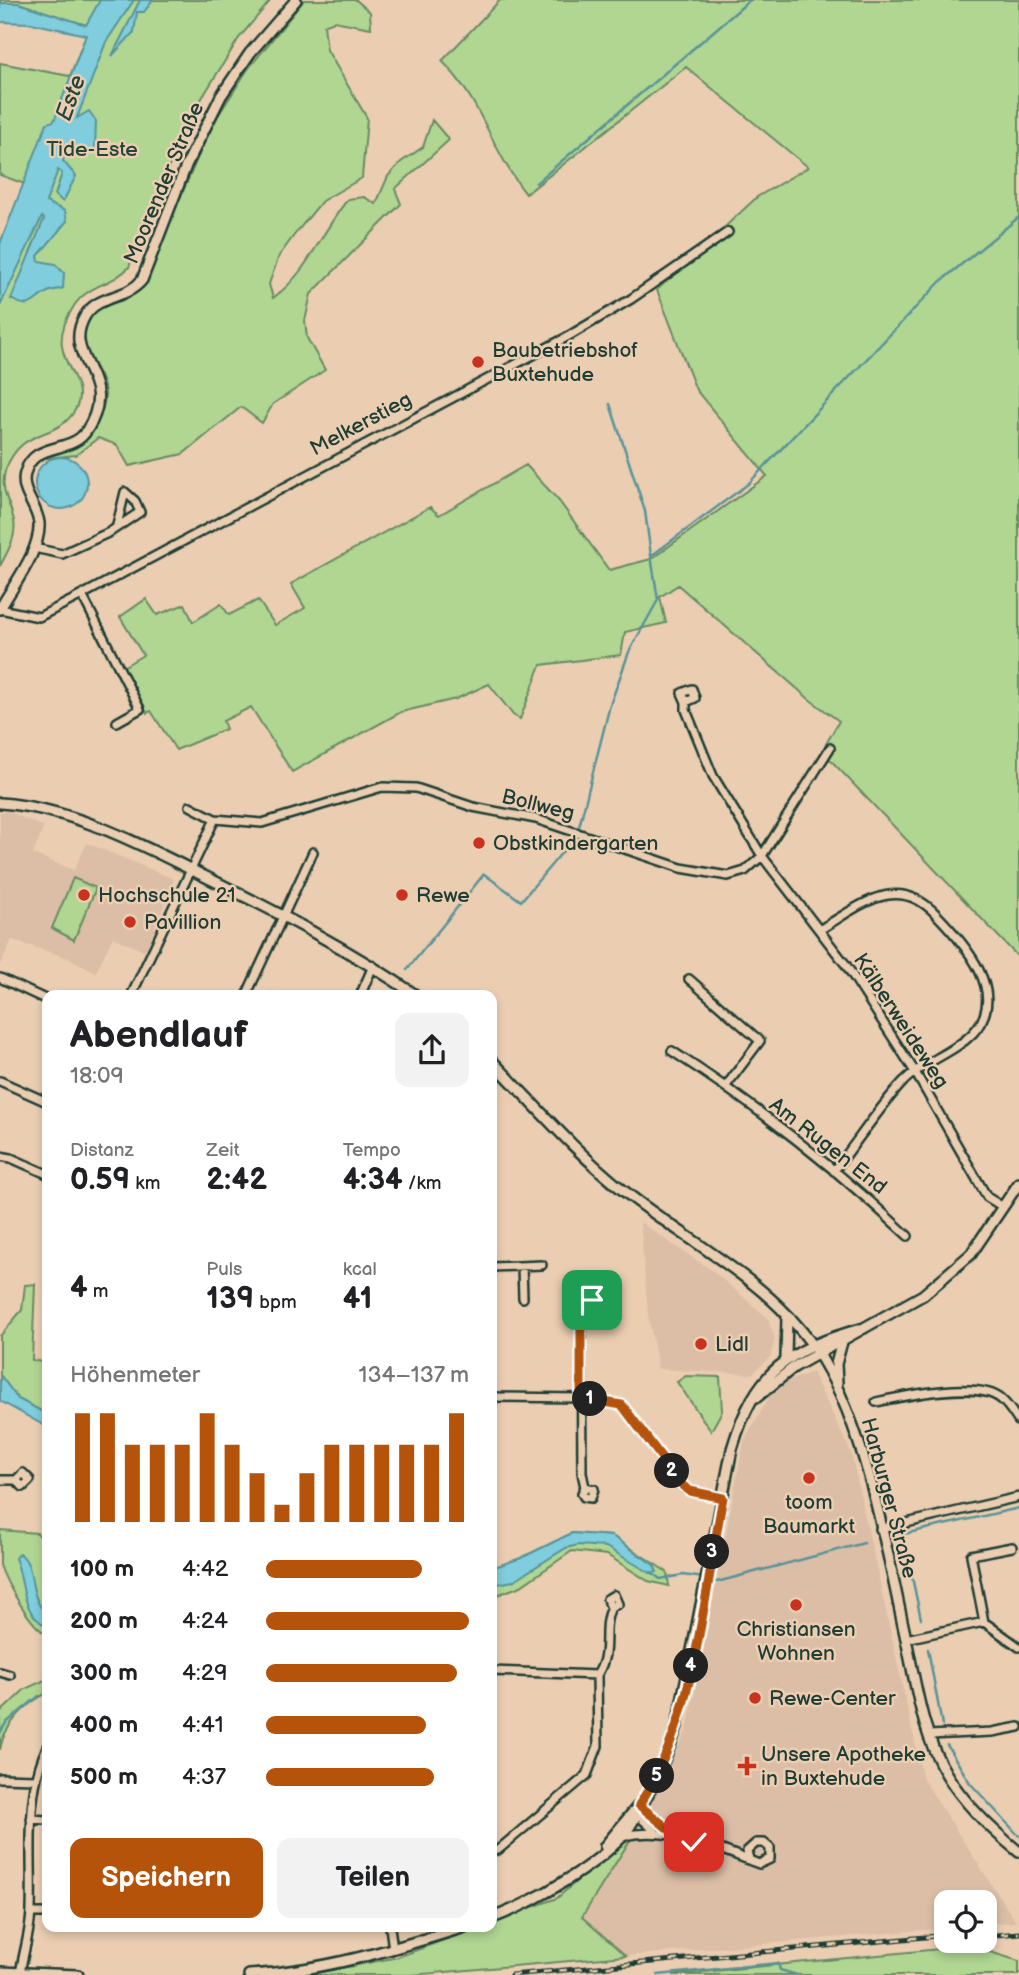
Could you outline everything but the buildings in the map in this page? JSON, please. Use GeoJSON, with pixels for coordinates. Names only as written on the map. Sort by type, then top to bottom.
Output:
{"type":"FeatureCollection","features":[{"type":"Feature","properties":{"kind":"street","name":"Moorender Straße"},"geometry":{"type":"LineString","coordinates":[[0,609],[34,548],[39,522],[24,482],[27,467],[42,451],[78,440],[87,430],[98,397],[95,375],[79,346],[83,321],[94,305],[130,293],[142,280],[186,166],[221,96],[250,53],[296,0]]}},
{"type":"Feature","properties":{"kind":"street","name":"Melkerstieg"},"geometry":{"type":"LineString","coordinates":[[0,609],[39,617],[82,595],[567,337],[631,299],[728,232]]}},
{"type":"Feature","properties":{"kind":"street"},"geometry":{"type":"LineString","coordinates":[[34,548],[62,554],[110,532],[117,525]]}},
{"type":"Feature","properties":{"kind":"street"},"geometry":{"type":"LineString","coordinates":[[82,595],[140,709],[117,722]]}},
{"type":"Feature","properties":{"kind":"street","name":"Kälberweideweg"},"geometry":{"type":"LineString","coordinates":[[686,702],[713,776],[762,856],[846,965],[915,1072],[988,1197],[1003,1207]]}},
{"type":"Feature","properties":{"kind":"street","name":"Bollweg"},"geometry":{"type":"LineString","coordinates":[[190,806],[215,819],[262,823],[382,787],[416,788],[473,807],[536,819],[704,873],[728,876],[745,871],[762,856],[830,748]]}},
{"type":"Feature","properties":{"kind":"street"},"geometry":{"type":"LineString","coordinates":[[0,803],[19,804],[96,826],[282,915],[373,966],[408,990]]}},
{"type":"Feature","properties":{"kind":"street"},"geometry":{"type":"LineString","coordinates":[[134,990],[215,819]]}},
{"type":"Feature","properties":{"kind":"street"},"geometry":{"type":"LineString","coordinates":[[249,990],[313,852]]}},
{"type":"Feature","properties":{"kind":"street"},"geometry":{"type":"LineString","coordinates":[[819,930],[879,895],[904,893],[925,902],[966,944],[986,985],[985,1014],[973,1033],[904,1082],[834,1171]]}},
{"type":"Feature","properties":{"kind":"street"},"geometry":{"type":"LineString","coordinates":[[363,990],[373,966]]}},
{"type":"Feature","properties":{"kind":"street"},"geometry":{"type":"LineString","coordinates":[[0,978],[42,998]]}},
{"type":"Feature","properties":{"kind":"street"},"geometry":{"type":"LineString","coordinates":[[689,979],[760,1041],[726,1086]]}},
{"type":"Feature","properties":{"kind":"street","name":"Am Rugen End"},"geometry":{"type":"LineString","coordinates":[[672,1051],[726,1086],[834,1171],[908,1236]]}},
{"type":"Feature","properties":{"kind":"street","name":"Harburger Straße"},"geometry":{"type":"LineString","coordinates":[[497,1066],[624,1191],[733,1268],[786,1315],[819,1354],[838,1388],[863,1458],[929,1735],[947,1776],[973,1809],[1019,1852]]}},
{"type":"Feature","properties":{"kind":"street"},"geometry":{"type":"LineString","coordinates":[[0,1081],[42,1100]]}},
{"type":"Feature","properties":{"kind":"street"},"geometry":{"type":"LineString","coordinates":[[0,1156],[42,1172]]}},
{"type":"Feature","properties":{"kind":"street"},"geometry":{"type":"LineString","coordinates":[[748,1406],[777,1377],[923,1295],[951,1272],[971,1254],[1019,1183]]}},
{"type":"Feature","properties":{"kind":"street"},"geometry":{"type":"LineString","coordinates":[[497,1267],[542,1265]]}},
{"type":"Feature","properties":{"kind":"street"},"geometry":{"type":"LineString","coordinates":[[522,1266],[523,1298]]}},
{"type":"Feature","properties":{"kind":"street"},"geometry":{"type":"LineString","coordinates":[[585,1311],[581,1318],[582,1473],[585,1487]]}},
{"type":"Feature","properties":{"kind":"street"},"geometry":{"type":"LineString","coordinates":[[786,1315],[789,1339],[786,1358]]}},
{"type":"Feature","properties":{"kind":"street"},"geometry":{"type":"LineString","coordinates":[[497,1916],[547,1893],[623,1836],[632,1824],[639,1805],[662,1766],[679,1718],[732,1449],[748,1406],[762,1381],[786,1358],[811,1345],[864,1328]]}},
{"type":"Feature","properties":{"kind":"street"},"geometry":{"type":"LineString","coordinates":[[838,1388],[836,1364],[842,1342]]}},
{"type":"Feature","properties":{"kind":"street"},"geometry":{"type":"LineString","coordinates":[[876,1402],[939,1390],[983,1392],[1002,1399],[1019,1422]]}},
{"type":"Feature","properties":{"kind":"street"},"geometry":{"type":"LineString","coordinates":[[497,1397],[581,1398],[622,1405],[683,1486],[690,1491],[723,1498]]}},
{"type":"Feature","properties":{"kind":"street"},"geometry":{"type":"LineString","coordinates":[[0,1480],[16,1480]]}},
{"type":"Feature","properties":{"kind":"street"},"geometry":{"type":"LineString","coordinates":[[880,1530],[1019,1497]]}},
{"type":"Feature","properties":{"kind":"street"},"geometry":{"type":"LineString","coordinates":[[1012,1547],[971,1555],[984,1622],[1019,1647]]}},
{"type":"Feature","properties":{"kind":"street"},"geometry":{"type":"LineString","coordinates":[[497,1850],[587,1775],[598,1746],[597,1675],[606,1661],[606,1618],[611,1607]]}},
{"type":"Feature","properties":{"kind":"street"},"geometry":{"type":"LineString","coordinates":[[906,1639],[984,1622]]}},
{"type":"Feature","properties":{"kind":"street"},"geometry":{"type":"LineString","coordinates":[[497,1671],[597,1675]]}},
{"type":"Feature","properties":{"kind":"street"},"geometry":{"type":"LineString","coordinates":[[0,1672],[10,1675]]}},
{"type":"Feature","properties":{"kind":"street"},"geometry":{"type":"LineString","coordinates":[[929,1735],[992,1732],[1019,1727]]}},
{"type":"Feature","properties":{"kind":"street"},"geometry":{"type":"LineString","coordinates":[[20,1974],[31,1913],[31,1819],[36,1780],[42,1762]]}},
{"type":"Feature","properties":{"kind":"street"},"geometry":{"type":"LineString","coordinates":[[0,1778],[36,1780]]}},
{"type":"Feature","properties":{"kind":"street"},"geometry":{"type":"LineString","coordinates":[[639,1805],[643,1820],[656,1831]]}},
{"type":"Feature","properties":{"kind":"street"},"geometry":{"type":"LineString","coordinates":[[639,1805],[676,1835]]}},
{"type":"Feature","properties":{"kind":"street"},"geometry":{"type":"LineString","coordinates":[[598,1856],[625,1818],[639,1805]]}},
{"type":"Feature","properties":{"kind":"street"},"geometry":{"type":"LineString","coordinates":[[31,1819],[42,1820]]}},
{"type":"Feature","properties":{"kind":"street"},"geometry":{"type":"LineString","coordinates":[[623,1836],[656,1831],[676,1835],[733,1855],[748,1855]]}},
{"type":"Feature","properties":{"kind":"street"},"geometry":{"type":"LineString","coordinates":[[31,1913],[42,1913]]}},
{"type":"Feature","properties":{"kind":"street"},"geometry":{"type":"LineString","coordinates":[[391,1932],[393,1949]]}},
{"type":"Feature","properties":{"kind":"street"},"geometry":{"type":"LineString","coordinates":[[249,1975],[323,1966],[449,1932]]}},
{"type":"Feature","properties":{"kind":"street"},"geometry":{"type":"LineString","coordinates":[[0,1972],[78,1975]]}},
{"type":"Feature","properties":{"kind":"shaded area","name":"Hochschule 21"},"geometry":{"type":"Polygon","coordinates":[[[0,812],[9,812],[44,827],[33,854],[74,870],[87,843],[174,879],[146,952],[113,937],[96,972],[68,958],[12,940],[0,965],[0,812]]]}},
{"type":"Feature","properties":{"kind":"shaded area"},"geometry":{"type":"Polygon","coordinates":[[[640,1222],[714,1272],[768,1318],[775,1339],[770,1357],[752,1374],[658,1369],[648,1314],[640,1222]]]}},
{"type":"Feature","properties":{"kind":"shaded area"},"geometry":{"type":"Polygon","coordinates":[[[812,1372],[851,1452],[923,1779],[995,1890],[934,1890],[934,1929],[626,1956],[581,1917],[637,1829],[687,1730],[744,1441],[775,1387],[812,1372]]]}},
{"type":"Feature","properties":{"kind":"shaded area"},"geometry":{"type":"Polygon","coordinates":[[[997,1893],[1016,1922],[997,1923],[997,1893]]]}},
{"type":"Feature","properties":{"kind":"green space","name":"Tide-Este"},"geometry":{"type":"Polygon","coordinates":[[[0,0],[271,0],[239,38],[186,124],[129,267],[116,278],[86,293],[74,306],[64,325],[64,353],[78,387],[79,398],[68,420],[30,439],[12,456],[4,478],[15,527],[11,545],[0,566],[0,244],[25,184],[0,175],[0,63],[70,76],[86,35],[86,25],[18,3],[0,3],[0,0]]]}},
{"type":"Feature","properties":{"kind":"green space"},"geometry":{"type":"Polygon","coordinates":[[[304,0],[356,0],[370,12],[371,28],[334,21],[324,25],[327,50],[367,118],[362,178],[322,201],[295,234],[279,256],[269,284],[273,298],[296,277],[348,199],[364,197],[376,204],[388,176],[401,162],[423,147],[432,120],[449,140],[395,189],[401,204],[311,294],[305,321],[307,338],[325,370],[273,404],[262,423],[241,407],[183,454],[129,466],[117,445],[98,438],[76,455],[47,458],[49,452],[83,441],[92,430],[104,404],[103,382],[85,347],[83,337],[83,327],[88,316],[98,307],[140,289],[212,125],[248,69],[304,0]]]}},
{"type":"Feature","properties":{"kind":"green space"},"geometry":{"type":"Polygon","coordinates":[[[500,0],[1019,0],[1019,958],[822,751],[839,721],[809,699],[678,585],[660,597],[666,623],[625,632],[621,655],[541,665],[520,719],[513,715],[489,684],[456,699],[401,712],[292,772],[251,707],[223,721],[226,729],[176,750],[151,711],[147,713],[123,667],[143,655],[120,617],[146,599],[157,615],[185,604],[193,622],[221,604],[229,615],[258,600],[275,625],[305,608],[291,584],[430,507],[439,515],[526,465],[559,501],[609,570],[651,559],[767,476],[696,390],[657,290],[757,197],[808,167],[686,67],[526,194],[504,161],[467,92],[442,61],[500,0]]]}},
{"type":"Feature","properties":{"kind":"green space"},"geometry":{"type":"Polygon","coordinates":[[[73,878],[96,888],[74,940],[52,928],[73,878]]]}},
{"type":"Feature","properties":{"kind":"green space"},"geometry":{"type":"Polygon","coordinates":[[[35,1284],[32,1360],[42,1362],[42,1411],[18,1399],[0,1375],[0,1336],[22,1310],[25,1285],[35,1284]]]}},
{"type":"Feature","properties":{"kind":"green space"},"geometry":{"type":"Polygon","coordinates":[[[686,1376],[720,1377],[722,1411],[711,1431],[677,1382],[686,1376]]]}},
{"type":"Feature","properties":{"kind":"green space"},"geometry":{"type":"Polygon","coordinates":[[[0,1530],[37,1533],[42,1538],[42,1631],[13,1593],[0,1565],[0,1530]]]}},
{"type":"Feature","properties":{"kind":"green space"},"geometry":{"type":"Polygon","coordinates":[[[572,1533],[612,1536],[667,1572],[669,1586],[648,1581],[607,1555],[572,1551],[521,1586],[497,1595],[497,1566],[521,1558],[572,1533]]]}},
{"type":"Feature","properties":{"kind":"green space"},"geometry":{"type":"Polygon","coordinates":[[[42,1681],[42,1696],[17,1716],[6,1732],[0,1750],[0,1713],[25,1689],[42,1681]]]}},
{"type":"Feature","properties":{"kind":"green space"},"geometry":{"type":"Polygon","coordinates":[[[637,1829],[582,1917],[626,1956],[412,1975],[306,1975],[398,1957],[466,1932],[497,1932],[497,1920],[557,1898],[637,1829]]]}},
{"type":"Feature","properties":{"kind":"green space"},"geometry":{"type":"Polygon","coordinates":[[[934,1950],[934,1953],[993,1953],[1019,1961],[1019,1975],[673,1975],[934,1950]]]}},
{"type":"Feature","properties":{"kind":"water","name":"Este"},"geometry":{"type":"Polygon","coordinates":[[[100,0],[134,0],[106,42],[77,118],[89,111],[96,121],[95,148],[91,152],[67,147],[63,161],[76,176],[63,202],[55,195],[62,173],[58,170],[46,202],[65,211],[67,221],[38,256],[39,261],[55,264],[64,273],[63,288],[48,292],[31,304],[18,303],[11,299],[44,219],[42,217],[0,306],[0,244],[47,123],[54,121],[86,35],[31,23],[0,22],[0,3],[18,3],[86,25],[100,0]]]}},
{"type":"Feature","properties":{"kind":"water"},"geometry":{"type":"Polygon","coordinates":[[[140,0],[153,0],[144,12],[137,12],[134,32],[112,56],[140,0]]]}},
{"type":"Feature","properties":{"kind":"water"},"geometry":{"type":"Polygon","coordinates":[[[61,457],[80,464],[87,483],[80,502],[61,509],[42,502],[35,483],[42,464],[61,457]]]}},
{"type":"Feature","properties":{"kind":"water"},"geometry":{"type":"Polygon","coordinates":[[[0,1375],[18,1399],[42,1411],[42,1424],[0,1401],[0,1375]]]}},
{"type":"Feature","properties":{"kind":"water"},"geometry":{"type":"Polygon","coordinates":[[[572,1533],[612,1536],[654,1565],[657,1572],[650,1573],[606,1547],[578,1545],[566,1548],[513,1581],[497,1584],[497,1566],[521,1558],[572,1533]]]}},
{"type":"Feature","properties":{"kind":"water"},"geometry":{"type":"Polygon","coordinates":[[[19,1553],[28,1565],[36,1597],[42,1609],[42,1623],[28,1605],[15,1558],[19,1553]]]}},
{"type":"Feature","properties":{"kind":"waterway"},"geometry":{"type":"LineString","coordinates":[[536,183],[750,0]]}},
{"type":"Feature","properties":{"kind":"waterway"},"geometry":{"type":"LineString","coordinates":[[579,827],[610,705],[629,652],[658,600],[651,556],[748,484],[940,282],[1019,217]]}},
{"type":"Feature","properties":{"kind":"waterway"},"geometry":{"type":"LineString","coordinates":[[610,404],[645,511],[651,556]]}},
{"type":"Feature","properties":{"kind":"waterway"},"geometry":{"type":"LineString","coordinates":[[407,970],[484,874],[521,901],[574,838]]}},
{"type":"Feature","properties":{"kind":"waterway"},"geometry":{"type":"LineString","coordinates":[[895,1536],[1019,1508]]}},
{"type":"Feature","properties":{"kind":"waterway"},"geometry":{"type":"LineString","coordinates":[[903,1535],[921,1619]]}},
{"type":"Feature","properties":{"kind":"waterway"},"geometry":{"type":"LineString","coordinates":[[710,1580],[717,1582],[864,1543]]}},
{"type":"Feature","properties":{"kind":"waterway"},"geometry":{"type":"LineString","coordinates":[[651,1572],[660,1579],[683,1575],[704,1578]]}},
{"type":"Feature","properties":{"kind":"waterway"},"geometry":{"type":"LineString","coordinates":[[928,1649],[942,1725]]}},
{"type":"Feature","properties":{"kind":"waterway"},"geometry":{"type":"LineString","coordinates":[[0,1733],[6,1723],[39,1696]]}},
{"type":"Feature","properties":{"kind":"waterway"},"geometry":{"type":"LineString","coordinates":[[947,1745],[970,1783],[1019,1836]]}},
{"type":"Feature","properties":{"kind":"waterway"},"geometry":{"type":"LineString","coordinates":[[658,1975],[778,1963],[780,1970],[797,1975]]}},
{"type":"Feature","properties":{"kind":"railway"},"geometry":{"type":"LineString","coordinates":[[997,1935],[1019,1933]]}},
{"type":"Feature","properties":{"kind":"railway"},"geometry":{"type":"LineString","coordinates":[[511,1975],[934,1936]]}},
{"type":"Feature","properties":{"kind":"place","name":"Baubetriebshof Buxtehude"},"geometry":{"type":"Point","coordinates":[478,362]}},
{"type":"Feature","properties":{"kind":"place","name":"Obstkindergarten"},"geometry":{"type":"Point","coordinates":[479,843]}},
{"type":"Feature","properties":{"kind":"place","name":"Hochschule 21"},"geometry":{"type":"Point","coordinates":[84,895]}},
{"type":"Feature","properties":{"kind":"place","name":"Rewe"},"geometry":{"type":"Point","coordinates":[402,895]}},
{"type":"Feature","properties":{"kind":"place","name":"Pavillion"},"geometry":{"type":"Point","coordinates":[130,922]}},
{"type":"Feature","properties":{"kind":"place","name":"Lidl"},"geometry":{"type":"Point","coordinates":[701,1344]}},
{"type":"Feature","properties":{"kind":"place","name":"toom Baumarkt"},"geometry":{"type":"Point","coordinates":[809,1478]}},
{"type":"Feature","properties":{"kind":"place","name":"Christiansen Wohnen"},"geometry":{"type":"Point","coordinates":[796,1605]}},
{"type":"Feature","properties":{"kind":"place","name":"Rewe-Center"},"geometry":{"type":"Point","coordinates":[755,1698]}},
{"type":"Feature","properties":{"kind":"place","name":"Unsere Apotheke in Buxtehude"},"geometry":{"type":"Point","coordinates":[747,1766]}},
{"type":"Feature","properties":{"kind":"route"},"geometry":{"type":"LineString","coordinates":[[592,1300],[583,1302],[585,1311],[581,1318],[581,1398],[622,1405],[683,1486],[690,1491],[723,1498],[677,1726],[662,1766],[639,1805],[676,1835],[694,1842]]}}]}
